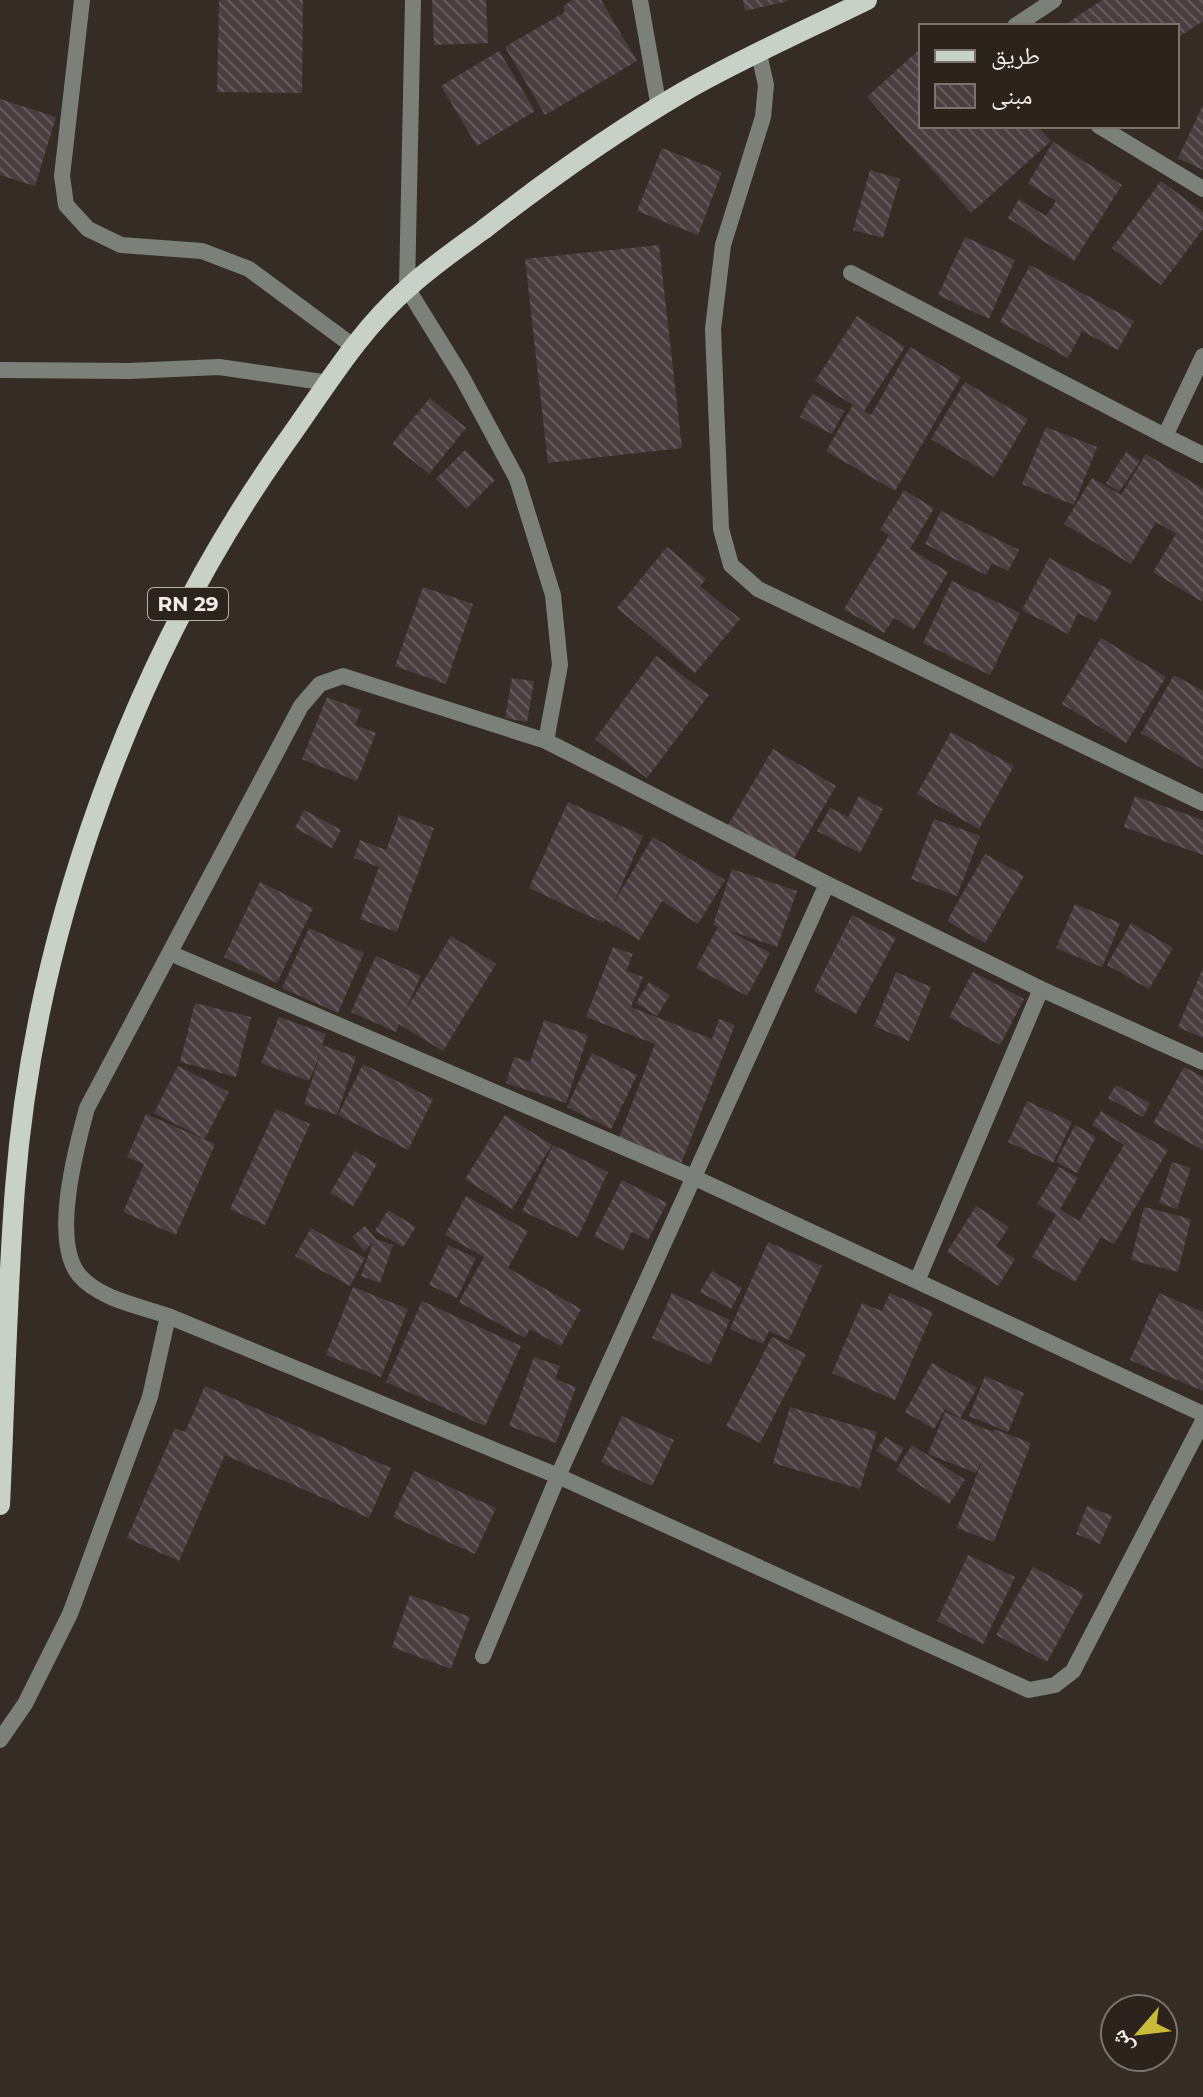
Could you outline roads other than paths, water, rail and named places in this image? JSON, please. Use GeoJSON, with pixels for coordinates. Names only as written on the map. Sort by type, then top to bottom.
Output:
{"type":"FeatureCollection","features":[{"type":"Feature","properties":{"kind":"main road","name":"RN 29"},"geometry":{"type":"LineString","coordinates":[[0,1505],[15,1185],[31,1062],[58,940],[93,820],[152,676],[194,592],[257,485],[353,346],[407,288],[565,166],[684,92],[867,0]]}},
{"type":"Feature","properties":{"kind":"street"},"geometry":{"type":"LineString","coordinates":[[82,0],[62,176],[66,205],[88,229],[121,245],[202,251],[249,269],[353,346]]}},
{"type":"Feature","properties":{"kind":"street"},"geometry":{"type":"LineString","coordinates":[[413,0],[407,288],[462,377],[517,479],[553,595],[560,665],[546,741]]}},
{"type":"Feature","properties":{"kind":"street"},"geometry":{"type":"LineString","coordinates":[[640,0],[659,108]]}},
{"type":"Feature","properties":{"kind":"street"},"geometry":{"type":"LineString","coordinates":[[1018,24],[1054,0]]}},
{"type":"Feature","properties":{"kind":"street"},"geometry":{"type":"LineString","coordinates":[[759,54],[766,85],[763,117],[723,245],[713,329],[721,529],[731,565],[758,589],[1203,803]]}},
{"type":"Feature","properties":{"kind":"street"},"geometry":{"type":"LineString","coordinates":[[1102,128],[1203,189]]}},
{"type":"Feature","properties":{"kind":"street"},"geometry":{"type":"LineString","coordinates":[[851,273],[1203,455]]}},
{"type":"Feature","properties":{"kind":"street"},"geometry":{"type":"LineString","coordinates":[[1165,436],[1203,356]]}},
{"type":"Feature","properties":{"kind":"street"},"geometry":{"type":"LineString","coordinates":[[0,370],[129,371],[219,367],[329,383]]}},
{"type":"Feature","properties":{"kind":"street"},"geometry":{"type":"LineString","coordinates":[[1203,1062],[1041,989],[546,741],[343,676],[320,684],[301,706],[87,1108],[72,1163],[66,1239],[78,1274],[100,1292],[168,1316],[558,1476],[1029,1690],[1055,1685],[1073,1671],[1203,1421]]}},
{"type":"Feature","properties":{"kind":"street"},"geometry":{"type":"LineString","coordinates":[[483,1656],[558,1476],[827,884]]}},
{"type":"Feature","properties":{"kind":"street"},"geometry":{"type":"LineString","coordinates":[[170,953],[693,1177],[1203,1414]]}},
{"type":"Feature","properties":{"kind":"street"},"geometry":{"type":"LineString","coordinates":[[917,1281],[1041,989]]}},
{"type":"Feature","properties":{"kind":"street"},"geometry":{"type":"LineString","coordinates":[[0,1740],[25,1704],[70,1614],[150,1397],[168,1316]]}}]}
